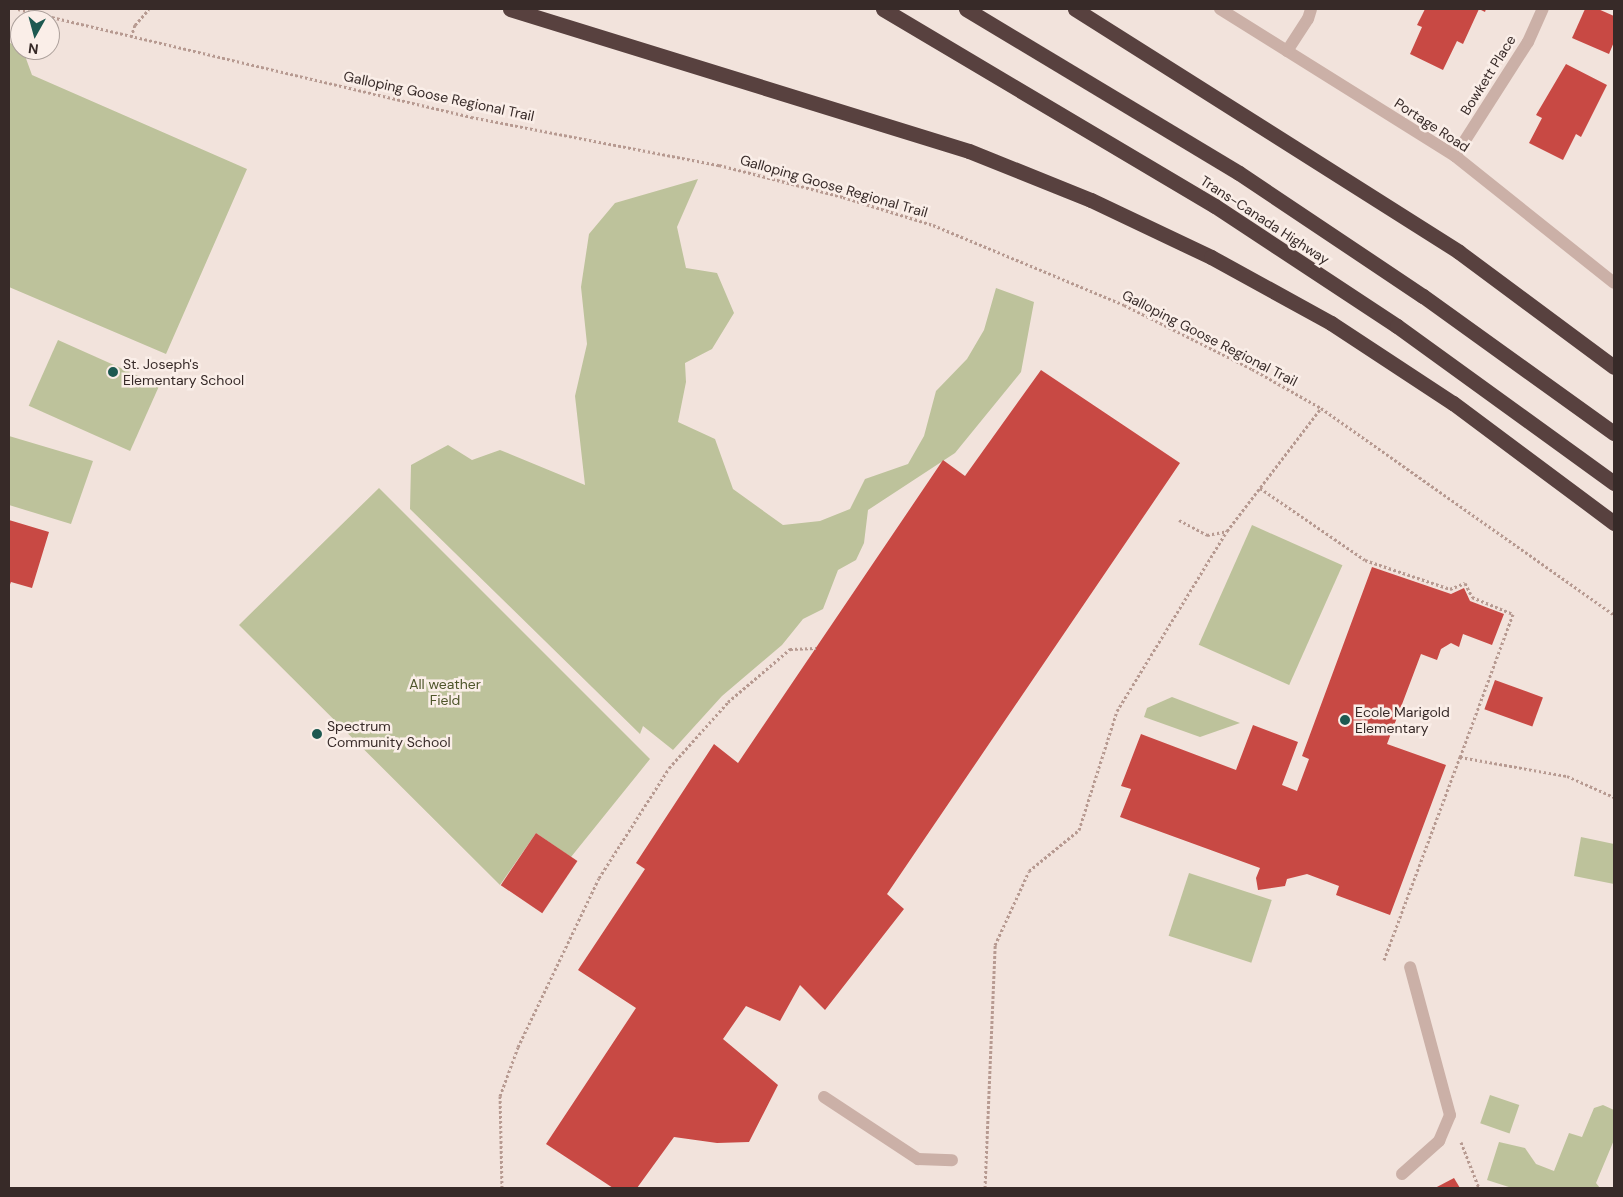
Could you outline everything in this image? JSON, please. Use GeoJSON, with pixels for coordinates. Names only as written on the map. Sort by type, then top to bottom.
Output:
{"type":"FeatureCollection","features":[{"type":"Feature","properties":{"kind":"highway"},"geometry":{"type":"LineString","coordinates":[[510,9],[533,13],[969,151],[1091,200],[1211,257],[1331,323],[1452,403],[1614,523]]}},
{"type":"Feature","properties":{"kind":"highway","name":"Trans-Canada Highway"},"geometry":{"type":"LineString","coordinates":[[882,9],[1215,206],[1421,343],[1614,483]]}},
{"type":"Feature","properties":{"kind":"highway","name":"Trans-Canada Highway"},"geometry":{"type":"LineString","coordinates":[[966,9],[1239,173],[1423,296],[1614,433]]}},
{"type":"Feature","properties":{"kind":"highway"},"geometry":{"type":"LineString","coordinates":[[1075,9],[1459,252],[1614,367]]}},
{"type":"Feature","properties":{"kind":"street","name":"Portage Road"},"geometry":{"type":"LineString","coordinates":[[1220,9],[1455,156],[1614,283]]}},
{"type":"Feature","properties":{"kind":"street"},"geometry":{"type":"LineString","coordinates":[[1287,51],[1308,19],[1310,9]]}},
{"type":"Feature","properties":{"kind":"street","name":"Bowkett Place"},"geometry":{"type":"LineString","coordinates":[[1455,156],[1528,42],[1543,9]]}},
{"type":"Feature","properties":{"kind":"street"},"geometry":{"type":"LineString","coordinates":[[1402,1174],[1439,1141],[1450,1115],[1410,968]]}},
{"type":"Feature","properties":{"kind":"street"},"geometry":{"type":"LineString","coordinates":[[824,1098],[918,1159],[952,1160]]}},
{"type":"Feature","properties":{"kind":"path","name":"Galloping Goose Regional Trail"},"geometry":{"type":"LineString","coordinates":[[18,9],[471,117],[719,165],[852,199],[933,225],[1069,280],[1200,342],[1321,408],[1614,616]]}},
{"type":"Feature","properties":{"kind":"path"},"geometry":{"type":"LineString","coordinates":[[131,37],[135,25],[149,9]]}},
{"type":"Feature","properties":{"kind":"path"},"geometry":{"type":"LineString","coordinates":[[985,1188],[995,945],[1029,871],[1079,830],[1117,711],[1227,531],[1321,408]]}},
{"type":"Feature","properties":{"kind":"path"},"geometry":{"type":"LineString","coordinates":[[1260,488],[1365,560],[1450,589],[1464,583],[1472,597],[1513,614],[1384,960]]}},
{"type":"Feature","properties":{"kind":"path"},"geometry":{"type":"LineString","coordinates":[[1179,520],[1207,535],[1227,531]]}},
{"type":"Feature","properties":{"kind":"path"},"geometry":{"type":"LineString","coordinates":[[502,1188],[500,1096],[518,1047],[599,878],[669,768],[728,702],[790,649],[816,648]]}},
{"type":"Feature","properties":{"kind":"path"},"geometry":{"type":"LineString","coordinates":[[1460,756],[1567,776],[1601,794],[1614,797]]}},
{"type":"Feature","properties":{"kind":"path"},"geometry":{"type":"LineString","coordinates":[[1450,1115],[1479,1188]]}},
{"type":"Feature","properties":{"kind":"green space"},"geometry":{"type":"Polygon","coordinates":[[[9,42],[10,60],[27,60],[32,75],[247,169],[166,354],[9,287],[9,42]]]}},
{"type":"Feature","properties":{"kind":"green space"},"geometry":{"type":"Polygon","coordinates":[[[698,179],[677,227],[686,268],[717,273],[734,313],[712,349],[685,363],[686,382],[678,422],[715,439],[733,489],[783,525],[820,521],[850,509],[865,479],[908,464],[924,436],[936,391],[967,359],[984,330],[996,288],[1034,302],[1021,372],[955,453],[868,510],[864,543],[856,560],[838,570],[823,609],[803,619],[782,645],[722,696],[673,750],[643,726],[640,734],[410,509],[411,465],[448,445],[472,460],[500,450],[585,485],[575,396],[587,344],[581,287],[589,234],[615,203],[698,179]]]}},
{"type":"Feature","properties":{"kind":"green space"},"geometry":{"type":"Polygon","coordinates":[[[58,340],[159,385],[130,451],[29,406],[58,340]]]}},
{"type":"Feature","properties":{"kind":"green space"},"geometry":{"type":"Polygon","coordinates":[[[9,436],[93,461],[71,524],[9,505],[9,436]]]}},
{"type":"Feature","properties":{"kind":"green space","name":"All weather Field"},"geometry":{"type":"Polygon","coordinates":[[[379,488],[650,759],[571,857],[536,833],[500,885],[239,625],[379,488]]]}},
{"type":"Feature","properties":{"kind":"green space"},"geometry":{"type":"Polygon","coordinates":[[[1252,525],[1342,565],[1289,685],[1199,645],[1252,525]]]}},
{"type":"Feature","properties":{"kind":"green space"},"geometry":{"type":"Polygon","coordinates":[[[1172,697],[1240,723],[1200,737],[1144,717],[1147,708],[1172,697]]]}},
{"type":"Feature","properties":{"kind":"green space"},"geometry":{"type":"Polygon","coordinates":[[[1581,837],[1614,844],[1614,884],[1574,876],[1581,837]]]}},
{"type":"Feature","properties":{"kind":"green space"},"geometry":{"type":"Polygon","coordinates":[[[1189,873],[1272,900],[1251,963],[1169,936],[1189,873]]]}},
{"type":"Feature","properties":{"kind":"green space"},"geometry":{"type":"Polygon","coordinates":[[[1490,1095],[1519,1105],[1510,1133],[1480,1123],[1490,1095]]]}},
{"type":"Feature","properties":{"kind":"green space"},"geometry":{"type":"Polygon","coordinates":[[[1603,1105],[1614,1110],[1614,1140],[1596,1183],[1600,1188],[1512,1188],[1487,1180],[1499,1142],[1525,1148],[1536,1164],[1554,1171],[1569,1133],[1582,1137],[1594,1108],[1603,1105]]]}},
{"type":"Feature","properties":{"kind":"building"},"geometry":{"type":"Polygon","coordinates":[[[1425,9],[1479,9],[1463,44],[1457,41],[1443,70],[1410,54],[1422,27],[1417,25],[1425,9]]]}},
{"type":"Feature","properties":{"kind":"building"},"geometry":{"type":"Polygon","coordinates":[[[1585,9],[1598,9],[1614,16],[1614,42],[1609,54],[1572,38],[1585,9]]]}},
{"type":"Feature","properties":{"kind":"building"},"geometry":{"type":"Polygon","coordinates":[[[1566,64],[1607,85],[1581,137],[1576,134],[1563,160],[1529,143],[1542,118],[1536,115],[1566,64]]]}},
{"type":"Feature","properties":{"kind":"building"},"geometry":{"type":"Polygon","coordinates":[[[1041,370],[1180,463],[887,894],[904,909],[825,1010],[800,985],[780,1021],[746,1006],[723,1039],[778,1085],[749,1142],[717,1143],[674,1137],[637,1188],[613,1188],[546,1144],[636,1008],[578,970],[645,869],[636,863],[714,744],[738,763],[943,460],[965,476],[1041,370]]]}},
{"type":"Feature","properties":{"kind":"building"},"geometry":{"type":"Polygon","coordinates":[[[9,520],[49,532],[32,588],[11,582],[9,587],[9,520]]]}},
{"type":"Feature","properties":{"kind":"building"},"geometry":{"type":"Polygon","coordinates":[[[1372,567],[1451,594],[1464,588],[1470,601],[1504,614],[1492,645],[1463,634],[1459,647],[1451,643],[1441,649],[1437,660],[1421,654],[1387,744],[1446,765],[1390,915],[1336,895],[1339,886],[1307,874],[1287,879],[1285,886],[1258,890],[1256,878],[1260,868],[1120,817],[1131,789],[1121,786],[1141,734],[1236,770],[1253,725],[1298,742],[1282,785],[1297,791],[1309,759],[1302,756],[1372,567]]]}},
{"type":"Feature","properties":{"kind":"building"},"geometry":{"type":"Polygon","coordinates":[[[1495,680],[1543,697],[1532,727],[1484,709],[1495,680]]]}},
{"type":"Feature","properties":{"kind":"building"},"geometry":{"type":"Polygon","coordinates":[[[536,833],[577,861],[542,913],[501,885],[536,833]]]}},
{"type":"Feature","properties":{"kind":"building"},"geometry":{"type":"Polygon","coordinates":[[[1454,1178],[1460,1188],[1435,1188],[1454,1178]]]}},
{"type":"Feature","properties":{"kind":"place","name":"St. Joseph's Elementary School"},"geometry":{"type":"Point","coordinates":[113,372]}},
{"type":"Feature","properties":{"kind":"place","name":"Ecole Marigold Elementary"},"geometry":{"type":"Point","coordinates":[1345,720]}},
{"type":"Feature","properties":{"kind":"place","name":"Spectrum Community School"},"geometry":{"type":"Point","coordinates":[317,734]}}]}
